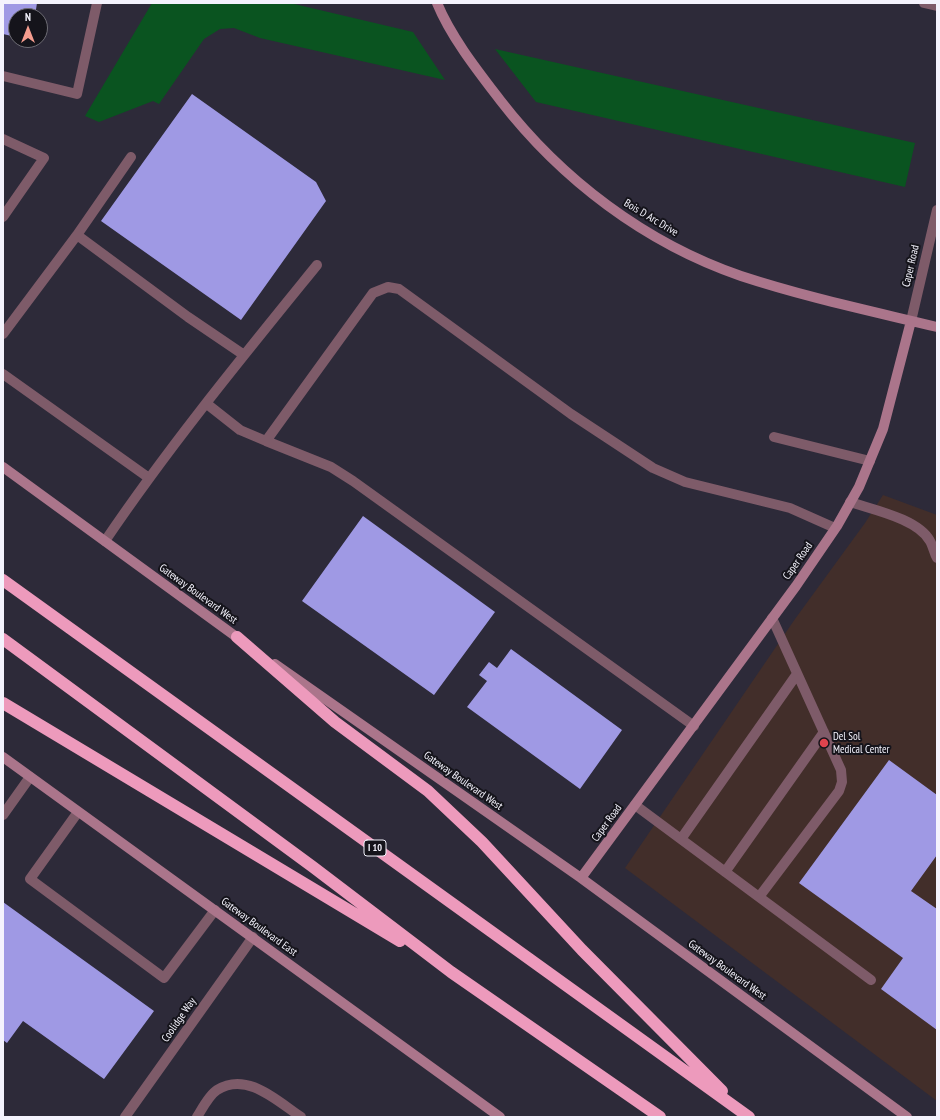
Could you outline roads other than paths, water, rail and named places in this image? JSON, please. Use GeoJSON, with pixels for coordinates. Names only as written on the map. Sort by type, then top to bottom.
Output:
{"type":"FeatureCollection","features":[{"type":"Feature","properties":{"kind":"highway","name":"I 10"},"geometry":{"type":"LineString","coordinates":[[3,580],[748,1116]]}},
{"type":"Feature","properties":{"kind":"highway"},"geometry":{"type":"LineString","coordinates":[[237,637],[335,722],[428,791],[492,852],[582,950],[748,1116]]}},
{"type":"Feature","properties":{"kind":"highway"},"geometry":{"type":"LineString","coordinates":[[3,639],[313,867],[451,972],[660,1117]]}},
{"type":"Feature","properties":{"kind":"highway"},"geometry":{"type":"LineString","coordinates":[[3,703],[451,972]]}},
{"type":"Feature","properties":{"kind":"main road","name":"Bois D Arc Drive"},"geometry":{"type":"LineString","coordinates":[[437,3],[443,18],[486,82],[520,126],[556,163],[598,198],[637,226],[689,254],[739,275],[807,297],[937,327]]}},
{"type":"Feature","properties":{"kind":"main road","name":"Caper Road"},"geometry":{"type":"LineString","coordinates":[[581,878],[772,618],[835,528],[860,487],[883,429],[911,321]]}},
{"type":"Feature","properties":{"kind":"main road","name":"Gateway Boulevard West"},"geometry":{"type":"LineString","coordinates":[[3,467],[237,637],[581,878],[907,1117]]}},
{"type":"Feature","properties":{"kind":"main road","name":"Gateway Boulevard East"},"geometry":{"type":"LineString","coordinates":[[3,757],[500,1117]]}},
{"type":"Feature","properties":{"kind":"street"},"geometry":{"type":"LineString","coordinates":[[3,76],[77,94],[97,3]]}},
{"type":"Feature","properties":{"kind":"street"},"geometry":{"type":"LineString","coordinates":[[924,3],[937,6]]}},
{"type":"Feature","properties":{"kind":"street"},"geometry":{"type":"LineString","coordinates":[[3,140],[44,158],[3,217]]}},
{"type":"Feature","properties":{"kind":"street"},"geometry":{"type":"LineString","coordinates":[[3,334],[77,234],[132,156]]}},
{"type":"Feature","properties":{"kind":"street","name":"Caper Road"},"geometry":{"type":"LineString","coordinates":[[911,321],[937,210]]}},
{"type":"Feature","properties":{"kind":"street"},"geometry":{"type":"LineString","coordinates":[[77,234],[188,316],[244,355]]}},
{"type":"Feature","properties":{"kind":"street"},"geometry":{"type":"LineString","coordinates":[[105,541],[148,478],[244,355],[317,265]]}},
{"type":"Feature","properties":{"kind":"street"},"geometry":{"type":"LineString","coordinates":[[266,441],[373,293],[388,287],[399,289],[570,414],[653,468],[685,482],[790,508],[835,528]]}},
{"type":"Feature","properties":{"kind":"street"},"geometry":{"type":"LineString","coordinates":[[3,374],[148,478]]}},
{"type":"Feature","properties":{"kind":"street"},"geometry":{"type":"LineString","coordinates":[[206,404],[240,430],[331,467],[353,481],[694,726]]}},
{"type":"Feature","properties":{"kind":"street"},"geometry":{"type":"LineString","coordinates":[[774,437],[870,461]]}},
{"type":"Feature","properties":{"kind":"street"},"geometry":{"type":"LineString","coordinates":[[850,502],[900,519],[920,528],[930,541],[937,558]]}},
{"type":"Feature","properties":{"kind":"street"},"geometry":{"type":"LineString","coordinates":[[759,897],[839,791],[842,782],[841,770],[772,618]]}},
{"type":"Feature","properties":{"kind":"street"},"geometry":{"type":"LineString","coordinates":[[681,839],[798,674]]}},
{"type":"Feature","properties":{"kind":"street"},"geometry":{"type":"LineString","coordinates":[[725,872],[824,732]]}},
{"type":"Feature","properties":{"kind":"street"},"geometry":{"type":"LineString","coordinates":[[3,815],[30,777]]}},
{"type":"Feature","properties":{"kind":"street"},"geometry":{"type":"LineString","coordinates":[[635,805],[871,980]]}},
{"type":"Feature","properties":{"kind":"street"},"geometry":{"type":"LineString","coordinates":[[78,812],[30,879],[164,978],[215,910]]}},
{"type":"Feature","properties":{"kind":"street","name":"Coolidge Way"},"geometry":{"type":"LineString","coordinates":[[125,1117],[253,937]]}},
{"type":"Feature","properties":{"kind":"street"},"geometry":{"type":"LineString","coordinates":[[197,1117],[216,1091],[227,1086],[244,1083],[259,1088],[301,1117]]}},
{"type":"Feature","properties":{"kind":"place","name":"Del Sol Medical Center"},"geometry":{"type":"Point","coordinates":[824,743]}}]}
